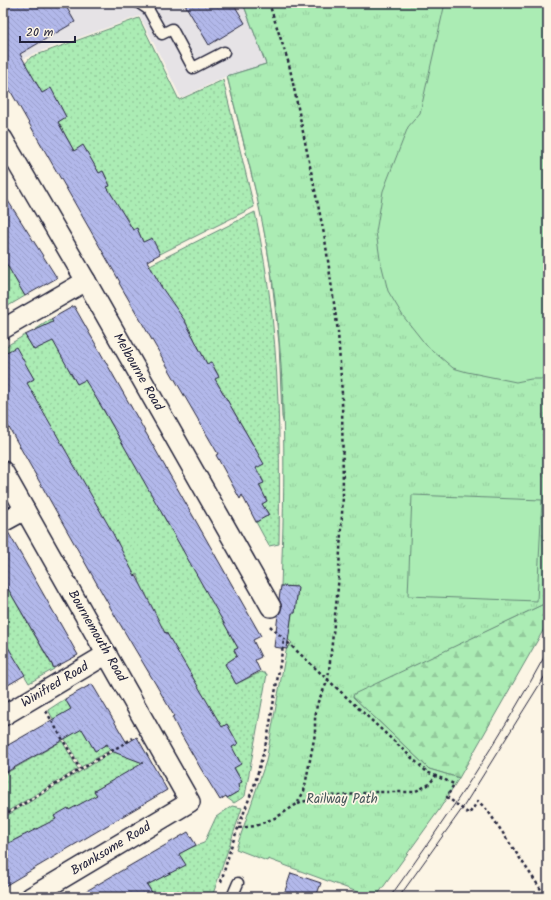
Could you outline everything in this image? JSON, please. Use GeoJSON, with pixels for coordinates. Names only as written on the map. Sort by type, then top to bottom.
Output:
{"type":"FeatureCollection","features":[{"type":"Feature","properties":{"kind":"street","name":"Melbourne Road"},"geometry":{"type":"LineString","coordinates":[[3,139],[86,280],[271,607]]}},
{"type":"Feature","properties":{"kind":"street"},"geometry":{"type":"LineString","coordinates":[[3,329],[86,280]]}},
{"type":"Feature","properties":{"kind":"street","name":"Bournemouth Road"},"geometry":{"type":"LineString","coordinates":[[3,471],[190,802]]}},
{"type":"Feature","properties":{"kind":"street"},"geometry":{"type":"LineString","coordinates":[[3,522],[25,510]]}},
{"type":"Feature","properties":{"kind":"street","name":"Winifred Road"},"geometry":{"type":"LineString","coordinates":[[3,716],[107,654]]}},
{"type":"Feature","properties":{"kind":"street","name":"Branksome Road"},"geometry":{"type":"LineString","coordinates":[[31,897],[190,802]]}},
{"type":"Feature","properties":{"kind":"lane"},"geometry":{"type":"LineString","coordinates":[[139,3],[148,9],[162,34],[172,29],[193,68],[224,52]]}},
{"type":"Feature","properties":{"kind":"lane"},"geometry":{"type":"LineString","coordinates":[[232,897],[238,883]]}},
{"type":"Feature","properties":{"kind":"path"},"geometry":{"type":"LineString","coordinates":[[269,3],[289,64],[302,120],[325,239],[338,332],[342,394],[343,496],[338,587],[328,680],[317,704],[314,719],[315,734],[304,791],[297,804]]}},
{"type":"Feature","properties":{"kind":"path"},"geometry":{"type":"LineString","coordinates":[[271,607],[270,626],[284,640],[427,772],[454,784],[447,797],[469,814],[478,801],[488,811],[546,897]]}},
{"type":"Feature","properties":{"kind":"path"},"geometry":{"type":"LineString","coordinates":[[219,889],[231,846],[255,783],[268,735],[284,640]]}},
{"type":"Feature","properties":{"kind":"path"},"geometry":{"type":"LineString","coordinates":[[45,708],[80,769]]}},
{"type":"Feature","properties":{"kind":"path"},"geometry":{"type":"LineString","coordinates":[[3,816],[139,734]]}},
{"type":"Feature","properties":{"kind":"path"},"geometry":{"type":"LineString","coordinates":[[239,828],[262,823],[277,817],[297,804],[313,798],[328,795],[340,796],[372,792],[414,792],[428,785],[436,776]]}},
{"type":"Feature","properties":{"kind":"shaded area"},"geometry":{"type":"Polygon","coordinates":[[[3,3],[243,3],[266,64],[227,76],[181,98],[140,16],[33,54],[3,69],[3,3]]]}},
{"type":"Feature","properties":{"kind":"green space"},"geometry":{"type":"Polygon","coordinates":[[[243,3],[296,3],[354,693],[548,602],[548,622],[459,778],[429,769],[353,697],[282,417],[279,343],[271,271],[261,213],[227,76],[266,64],[243,3]]]}},
{"type":"Feature","properties":{"kind":"green space","name":"Railway Path"},"geometry":{"type":"Polygon","coordinates":[[[243,3],[548,3],[548,602],[354,694],[353,697],[429,769],[459,778],[439,810],[376,897],[371,897],[268,859],[267,861],[236,849],[266,761],[287,646],[288,647],[292,643],[276,628],[289,630],[292,613],[295,613],[298,587],[281,586],[284,428],[280,349],[271,271],[257,197],[227,76],[266,64],[243,3]]]}},
{"type":"Feature","properties":{"kind":"green space"},"geometry":{"type":"Polygon","coordinates":[[[445,3],[548,3],[548,379],[531,379],[516,382],[453,368],[426,345],[403,316],[388,291],[380,259],[376,232],[383,191],[408,127],[420,113],[445,3]]]}},
{"type":"Feature","properties":{"kind":"green space"},"geometry":{"type":"Polygon","coordinates":[[[139,18],[179,100],[223,80],[254,207],[160,254],[143,242],[137,228],[133,230],[125,215],[115,221],[115,202],[107,187],[110,185],[103,171],[99,173],[83,146],[74,151],[58,122],[66,117],[51,89],[42,93],[25,64],[31,57],[139,18]]]}},
{"type":"Feature","properties":{"kind":"green space"},"geometry":{"type":"Polygon","coordinates":[[[255,212],[265,264],[275,344],[278,402],[279,544],[269,546],[256,522],[267,516],[268,513],[262,504],[267,501],[259,485],[264,482],[256,468],[256,450],[215,379],[219,376],[211,362],[207,364],[185,321],[150,284],[157,279],[150,265],[255,212]]]}},
{"type":"Feature","properties":{"kind":"green space"},"geometry":{"type":"Polygon","coordinates":[[[3,258],[25,296],[3,309],[3,258]]]}},
{"type":"Feature","properties":{"kind":"green space"},"geometry":{"type":"Polygon","coordinates":[[[51,319],[68,349],[61,354],[77,384],[85,379],[152,493],[168,525],[192,564],[238,648],[234,650],[237,656],[225,664],[236,684],[261,672],[267,674],[245,796],[234,803],[227,798],[239,791],[238,784],[242,782],[234,767],[241,763],[235,753],[223,759],[219,754],[238,744],[227,724],[210,735],[182,675],[189,672],[166,632],[160,635],[131,585],[140,580],[137,574],[134,576],[26,384],[34,379],[30,372],[14,381],[12,360],[7,351],[3,354],[3,348],[25,335],[34,350],[40,347],[32,332],[51,319]]]}},
{"type":"Feature","properties":{"kind":"green space"},"geometry":{"type":"Polygon","coordinates":[[[412,495],[542,500],[537,601],[408,596],[412,495]]]}},
{"type":"Feature","properties":{"kind":"green space"},"geometry":{"type":"Polygon","coordinates":[[[3,580],[54,669],[29,683],[11,653],[3,658],[3,580]]]}},
{"type":"Feature","properties":{"kind":"green space"},"geometry":{"type":"Polygon","coordinates":[[[65,699],[95,751],[107,744],[110,750],[81,767],[48,710],[65,699]]]}},
{"type":"Feature","properties":{"kind":"green space"},"geometry":{"type":"Polygon","coordinates":[[[62,741],[78,769],[3,814],[3,775],[62,741]]]}},
{"type":"Feature","properties":{"kind":"green space"},"geometry":{"type":"Polygon","coordinates":[[[141,746],[148,756],[143,760],[141,766],[94,791],[100,800],[54,816],[58,824],[29,842],[24,835],[3,846],[3,818],[116,750],[141,746]]]}},
{"type":"Feature","properties":{"kind":"green space"},"geometry":{"type":"Polygon","coordinates":[[[232,806],[242,808],[212,897],[147,897],[153,894],[147,884],[178,852],[204,843],[216,817],[232,806]]]}},
{"type":"Feature","properties":{"kind":"building"},"geometry":{"type":"Polygon","coordinates":[[[3,3],[64,3],[75,22],[20,54],[42,93],[51,88],[66,117],[58,122],[74,151],[83,145],[99,173],[103,171],[110,186],[107,187],[133,230],[137,228],[143,242],[152,238],[160,254],[147,261],[162,288],[185,321],[207,364],[211,362],[219,377],[215,379],[264,464],[256,468],[264,483],[259,485],[267,501],[262,504],[269,515],[256,522],[242,495],[240,499],[216,455],[218,454],[3,78],[3,3]]]}},
{"type":"Feature","properties":{"kind":"building"},"geometry":{"type":"Polygon","coordinates":[[[184,3],[233,3],[245,23],[209,45],[184,3]]]}},
{"type":"Feature","properties":{"kind":"building"},"geometry":{"type":"Polygon","coordinates":[[[3,193],[57,278],[25,296],[3,258],[3,193]]]}},
{"type":"Feature","properties":{"kind":"building"},"geometry":{"type":"Polygon","coordinates":[[[74,306],[261,636],[253,640],[261,657],[255,660],[260,671],[236,684],[225,664],[237,656],[234,650],[238,648],[103,409],[85,380],[77,384],[53,341],[34,350],[25,335],[53,322],[51,319],[74,306]]]}},
{"type":"Feature","properties":{"kind":"building"},"geometry":{"type":"Polygon","coordinates":[[[16,347],[34,379],[27,383],[110,528],[135,576],[136,575],[165,633],[166,632],[222,727],[227,724],[238,744],[232,747],[241,764],[234,768],[242,782],[238,784],[239,791],[227,798],[226,796],[220,800],[201,769],[179,731],[172,717],[174,716],[114,614],[3,417],[3,354],[16,347]]]}},
{"type":"Feature","properties":{"kind":"building"},"geometry":{"type":"Polygon","coordinates":[[[8,532],[78,655],[54,668],[3,580],[3,533],[8,532]]]}},
{"type":"Feature","properties":{"kind":"building"},"geometry":{"type":"Polygon","coordinates":[[[281,586],[298,587],[295,613],[292,613],[287,649],[274,647],[278,615],[282,607],[279,599],[281,586]]]}},
{"type":"Feature","properties":{"kind":"building"},"geometry":{"type":"Polygon","coordinates":[[[3,639],[25,675],[3,688],[3,639]]]}},
{"type":"Feature","properties":{"kind":"building"},"geometry":{"type":"Polygon","coordinates":[[[92,684],[127,743],[137,737],[167,790],[3,887],[3,846],[56,819],[54,816],[68,808],[69,810],[97,795],[94,791],[143,763],[111,751],[107,744],[95,751],[82,729],[3,774],[3,748],[71,709],[65,699],[92,684]]]}},
{"type":"Feature","properties":{"kind":"building"},"geometry":{"type":"Polygon","coordinates":[[[188,832],[196,845],[179,854],[186,865],[147,885],[155,897],[76,897],[188,832]]]}},
{"type":"Feature","properties":{"kind":"building"},"geometry":{"type":"Polygon","coordinates":[[[291,873],[321,883],[316,897],[283,897],[291,873]]]}},
{"type":"Feature","properties":{"kind":"tram line"},"geometry":{"type":"LineString","coordinates":[[390,897],[493,745],[548,650]]}},
{"type":"Feature","properties":{"kind":"tram line"},"geometry":{"type":"LineString","coordinates":[[399,897],[462,809],[548,671]]}}]}
